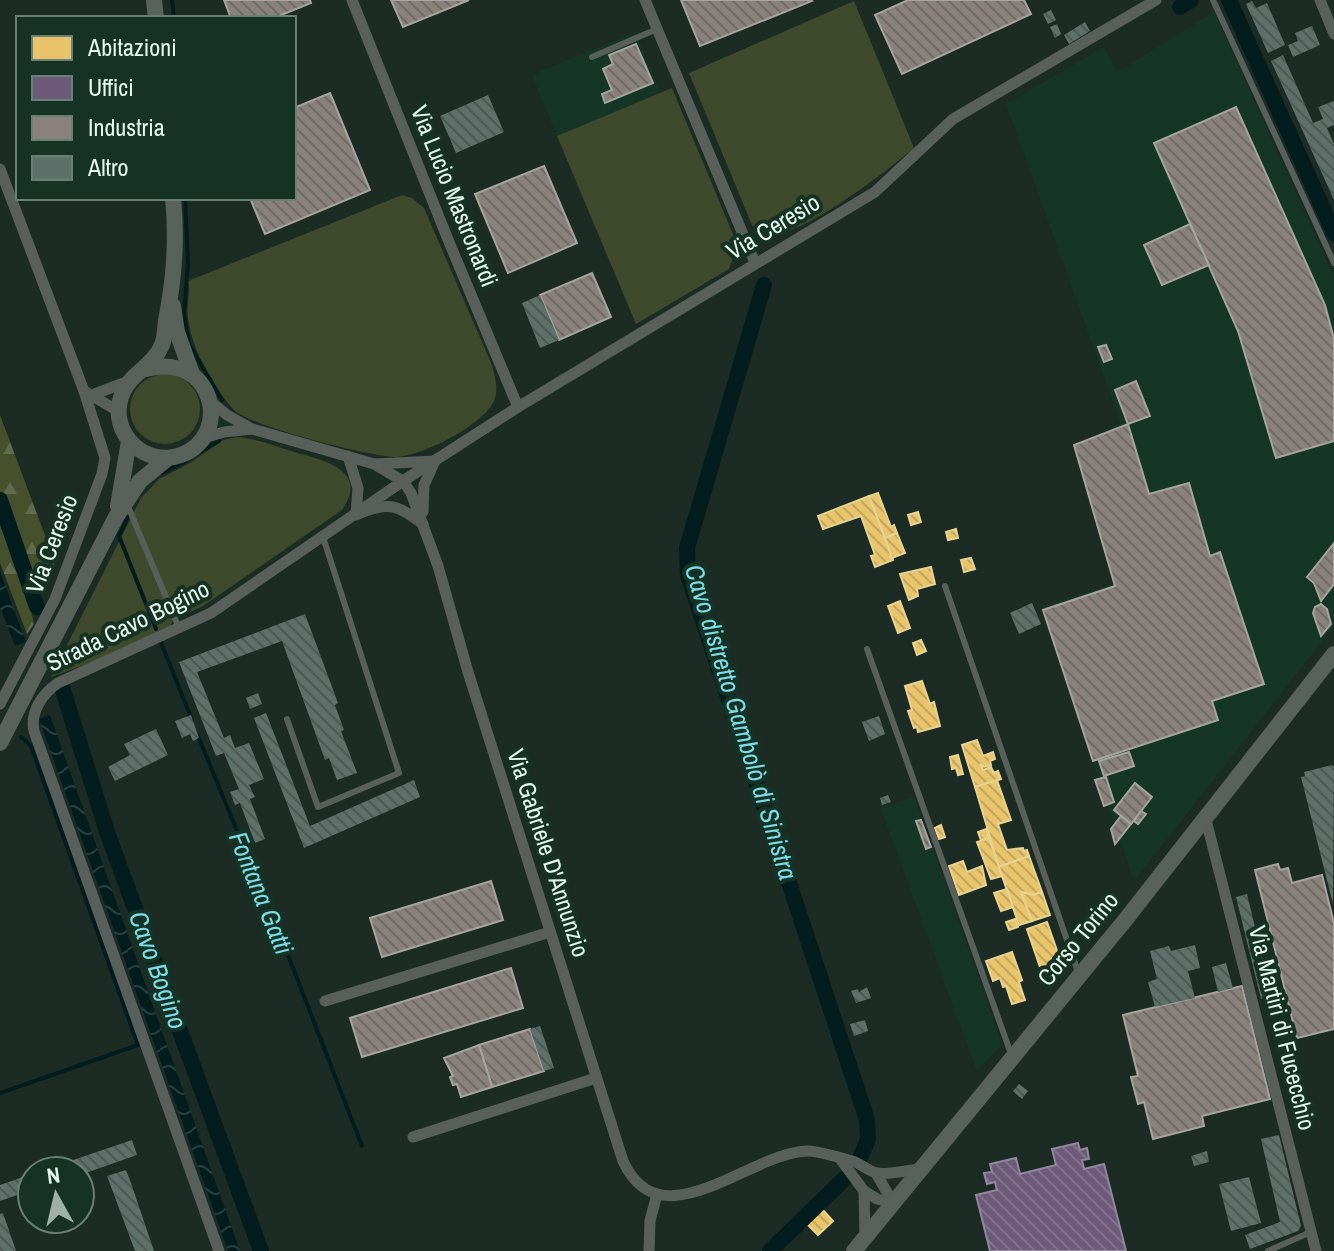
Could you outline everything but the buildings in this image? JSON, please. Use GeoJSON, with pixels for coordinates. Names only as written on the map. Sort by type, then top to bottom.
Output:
{"type":"FeatureCollection","features":[{"type":"Feature","properties":{"kind":"main road"},"geometry":{"type":"LineString","coordinates":[[168,458],[146,454],[129,441],[121,427],[118,411],[121,394],[131,380],[146,369],[162,345],[172,294],[173,200]]}},
{"type":"Feature","properties":{"kind":"main road"},"geometry":{"type":"LineString","coordinates":[[172,294],[177,332],[192,374]]}},
{"type":"Feature","properties":{"kind":"main road"},"geometry":{"type":"LineString","coordinates":[[0,743],[126,501],[140,481],[168,458],[187,452],[203,438],[210,420],[210,401],[204,386],[192,374],[170,365],[146,369]]}},
{"type":"Feature","properties":{"kind":"main road"},"geometry":{"type":"LineString","coordinates":[[116,517],[129,441]]}},
{"type":"Feature","properties":{"kind":"main road","name":"Corso Torino"},"geometry":{"type":"LineString","coordinates":[[854,1251],[1079,976],[1334,654]]}},
{"type":"Feature","properties":{"kind":"street","name":"Via Lucio Mastronardi"},"geometry":{"type":"LineString","coordinates":[[352,0],[518,407]]}},
{"type":"Feature","properties":{"kind":"street"},"geometry":{"type":"LineString","coordinates":[[645,0],[755,263]]}},
{"type":"Feature","properties":{"kind":"street","name":"Via Ceresio"},"geometry":{"type":"LineString","coordinates":[[403,481],[518,407],[875,192],[953,119],[1156,0]]}},
{"type":"Feature","properties":{"kind":"street"},"geometry":{"type":"LineString","coordinates":[[1320,0],[1334,34]]}},
{"type":"Feature","properties":{"kind":"street"},"geometry":{"type":"LineString","coordinates":[[0,169],[88,393],[118,411]]}},
{"type":"Feature","properties":{"kind":"street"},"geometry":{"type":"LineString","coordinates":[[88,393],[131,380]]}},
{"type":"Feature","properties":{"kind":"street","name":"Via Ceresio"},"geometry":{"type":"LineString","coordinates":[[0,704],[55,599],[102,474],[105,458],[88,393]]}},
{"type":"Feature","properties":{"kind":"street"},"geometry":{"type":"LineString","coordinates":[[210,401],[252,429],[374,464],[403,481]]}},
{"type":"Feature","properties":{"kind":"street"},"geometry":{"type":"LineString","coordinates":[[203,438],[252,429]]}},
{"type":"Feature","properties":{"kind":"street"},"geometry":{"type":"LineString","coordinates":[[348,456],[358,488],[356,515],[371,508],[391,506],[404,510],[423,524]]}},
{"type":"Feature","properties":{"kind":"street"},"geometry":{"type":"LineString","coordinates":[[374,464],[435,461],[424,485],[423,524]]}},
{"type":"Feature","properties":{"kind":"street","name":"Strada Cavo Bogino"},"geometry":{"type":"LineString","coordinates":[[219,1251],[32,720],[43,695],[58,683],[211,613],[403,481]]}},
{"type":"Feature","properties":{"kind":"street","name":"Via Gabriele D'Annunzio"},"geometry":{"type":"LineString","coordinates":[[403,481],[423,524],[628,1172],[647,1190],[657,1194]]}},
{"type":"Feature","properties":{"kind":"street","name":"Via Martiri di Fucecchio"},"geometry":{"type":"LineString","coordinates":[[1205,816],[1316,1251]]}},
{"type":"Feature","properties":{"kind":"street"},"geometry":{"type":"LineString","coordinates":[[325,1001],[550,932]]}},
{"type":"Feature","properties":{"kind":"street"},"geometry":{"type":"LineString","coordinates":[[413,1137],[596,1078]]}},
{"type":"Feature","properties":{"kind":"street"},"geometry":{"type":"LineString","coordinates":[[649,1251],[650,1221],[657,1194],[681,1197],[799,1151],[812,1151],[852,1161],[876,1173],[920,1169]]}},
{"type":"Feature","properties":{"kind":"street"},"geometry":{"type":"LineString","coordinates":[[841,1160],[864,1191],[877,1199],[893,1203]]}},
{"type":"Feature","properties":{"kind":"street"},"geometry":{"type":"LineString","coordinates":[[876,1173],[893,1203]]}},
{"type":"Feature","properties":{"kind":"street"},"geometry":{"type":"LineString","coordinates":[[864,1191],[865,1236]]}},
{"type":"Feature","properties":{"kind":"lane"},"geometry":{"type":"LineString","coordinates":[[1213,0],[1334,263]]}},
{"type":"Feature","properties":{"kind":"lane"},"geometry":{"type":"LineString","coordinates":[[592,57],[657,29]]}},
{"type":"Feature","properties":{"kind":"lane"},"geometry":{"type":"LineString","coordinates":[[126,501],[178,626]]}},
{"type":"Feature","properties":{"kind":"lane"},"geometry":{"type":"LineString","coordinates":[[287,719],[318,807],[399,773],[323,537]]}},
{"type":"Feature","properties":{"kind":"lane"},"geometry":{"type":"LineString","coordinates":[[945,586],[1079,976]]}},
{"type":"Feature","properties":{"kind":"lane"},"geometry":{"type":"LineString","coordinates":[[867,649],[1012,1057]]}},
{"type":"Feature","properties":{"kind":"lane"},"geometry":{"type":"LineString","coordinates":[[1268,1251],[1311,1232]]}},
{"type":"Feature","properties":{"kind":"shaded area"},"geometry":{"type":"Polygon","coordinates":[[[854,1],[914,148],[821,215],[782,233],[762,234],[752,225],[689,73],[854,1]]]}},
{"type":"Feature","properties":{"kind":"shaded area"},"geometry":{"type":"Polygon","coordinates":[[[1214,12],[1334,277],[1334,626],[1134,881],[1041,608],[1116,583],[1075,445],[1121,424],[1006,104],[1104,47],[1118,72],[1214,12]]]}},
{"type":"Feature","properties":{"kind":"shaded area"},"geometry":{"type":"Polygon","coordinates":[[[635,32],[661,93],[557,136],[532,75],[635,32]]]}},
{"type":"Feature","properties":{"kind":"shaded area"},"geometry":{"type":"Polygon","coordinates":[[[672,88],[735,239],[736,249],[729,269],[636,324],[557,136],[672,88]]]}},
{"type":"Feature","properties":{"kind":"shaded area"},"geometry":{"type":"Polygon","coordinates":[[[402,195],[412,198],[424,208],[492,365],[496,392],[487,411],[450,438],[421,451],[396,457],[311,439],[261,424],[233,409],[198,355],[190,330],[188,281],[402,195]]]}},
{"type":"Feature","properties":{"kind":"shaded area"},"geometry":{"type":"Polygon","coordinates":[[[165,374],[190,384],[200,409],[190,434],[165,444],[140,434],[130,409],[140,384],[165,374]]]}},
{"type":"Feature","properties":{"kind":"shaded area"},"geometry":{"type":"Polygon","coordinates":[[[237,437],[318,459],[339,469],[347,476],[350,485],[349,496],[342,510],[203,606],[173,620],[170,627],[51,677],[141,498],[159,479],[190,463],[223,440],[237,437]]]}},
{"type":"Feature","properties":{"kind":"shaded area"},"geometry":{"type":"Polygon","coordinates":[[[914,796],[1002,1044],[977,1071],[881,809],[914,796]]]}},
{"type":"Feature","properties":{"kind":"green space"},"geometry":{"type":"Polygon","coordinates":[[[0,415],[55,562],[30,606],[34,624],[27,634],[0,563],[0,415]]]}},
{"type":"Feature","properties":{"kind":"water"},"geometry":{"type":"Polygon","coordinates":[[[0,571],[26,642],[15,646],[0,607],[0,571]]]}},
{"type":"Feature","properties":{"kind":"water"},"geometry":{"type":"Polygon","coordinates":[[[50,715],[240,1251],[228,1251],[39,719],[50,715]]]}},
{"type":"Feature","properties":{"kind":"waterway","name":"Fontana Gatti"},"geometry":{"type":"LineString","coordinates":[[172,0],[174,16]]}},
{"type":"Feature","properties":{"kind":"waterway","name":"Cavo distretto Gambolò di Sinistra"},"geometry":{"type":"LineString","coordinates":[[1180,7],[1191,0]]}},
{"type":"Feature","properties":{"kind":"waterway"},"geometry":{"type":"LineString","coordinates":[[1229,0],[1334,233]]}},
{"type":"Feature","properties":{"kind":"waterway","name":"Fontana Gatti"},"geometry":{"type":"LineString","coordinates":[[185,200],[188,262],[184,315],[189,344],[222,400]]}},
{"type":"Feature","properties":{"kind":"waterway","name":"Cavo distretto Gambolò di Sinistra"},"geometry":{"type":"LineString","coordinates":[[764,285],[687,548],[688,575],[867,1120],[868,1139],[861,1156]]}},
{"type":"Feature","properties":{"kind":"waterway","name":"Fontana Gatti"},"geometry":{"type":"LineString","coordinates":[[200,452],[219,441]]}},
{"type":"Feature","properties":{"kind":"waterway","name":"Fontana Gatti"},"geometry":{"type":"LineString","coordinates":[[162,473],[186,461]]}},
{"type":"Feature","properties":{"kind":"waterway","name":"Cavo Bogino"},"geometry":{"type":"LineString","coordinates":[[0,500],[37,607]]}},
{"type":"Feature","properties":{"kind":"waterway","name":"Fontana Gatti"},"geometry":{"type":"LineString","coordinates":[[128,517],[119,536],[156,629]]}},
{"type":"Feature","properties":{"kind":"waterway","name":"Fontana Gatti"},"geometry":{"type":"LineString","coordinates":[[160,640],[192,720]]}},
{"type":"Feature","properties":{"kind":"waterway","name":"Cavo Bogino"},"geometry":{"type":"LineString","coordinates":[[62,687],[108,835],[261,1251]]}},
{"type":"Feature","properties":{"kind":"waterway","name":"Fontana Gatti"},"geometry":{"type":"LineString","coordinates":[[198,736],[285,947],[362,1146]]}},
{"type":"Feature","properties":{"kind":"waterway"},"geometry":{"type":"LineString","coordinates":[[0,1093],[138,1045],[31,746],[21,737]]}},
{"type":"Feature","properties":{"kind":"waterway","name":"Cavo distretto Gambolò di Sinistra"},"geometry":{"type":"LineString","coordinates":[[770,1251],[844,1179]]}}]}
